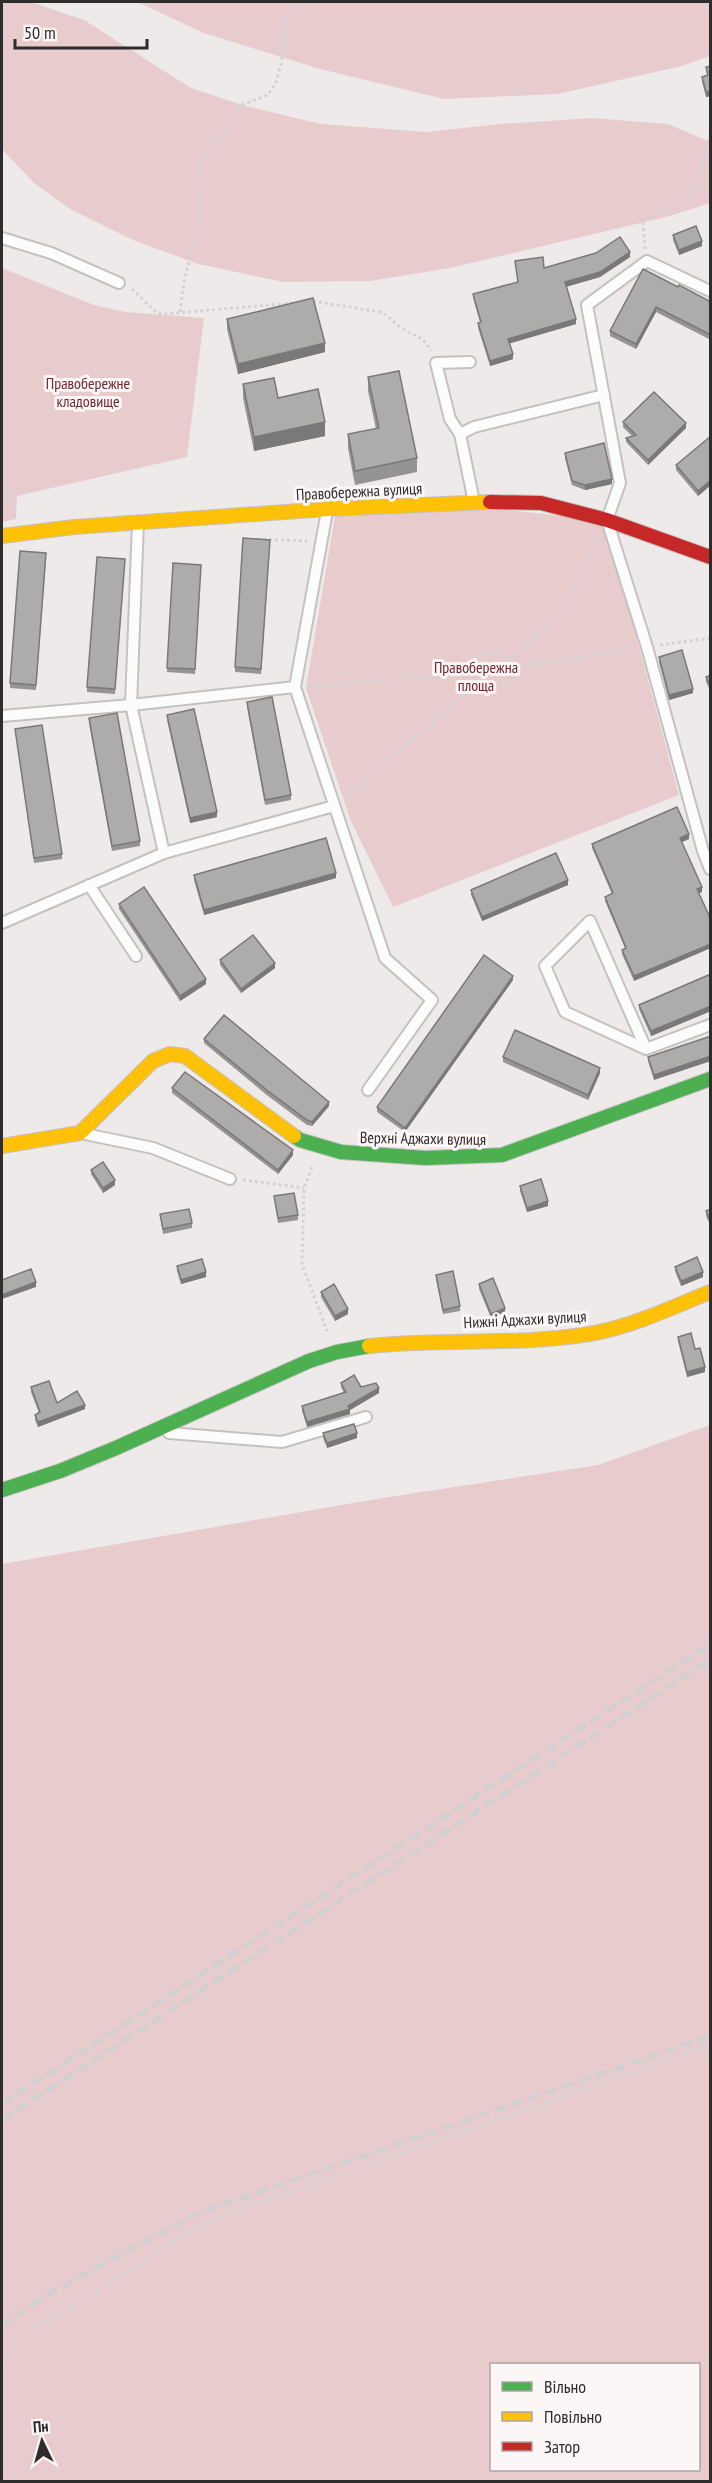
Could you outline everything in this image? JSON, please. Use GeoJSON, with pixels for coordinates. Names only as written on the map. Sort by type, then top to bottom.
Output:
{"type":"FeatureCollection","features":[{"type":"Feature","properties":{"kind":"street","name":"Правобережна вулиця"},"geometry":{"type":"LineString","coordinates":[[2,536],[138,522],[327,509],[474,502],[541,503],[607,520],[711,557]]}},
{"type":"Feature","properties":{"kind":"street","name":"Верхні Аджахи вулиця"},"geometry":{"type":"LineString","coordinates":[[80,1133],[153,1061],[170,1054],[185,1056],[300,1140],[341,1152],[425,1158],[502,1155],[711,1079]]}},
{"type":"Feature","properties":{"kind":"street"},"geometry":{"type":"LineString","coordinates":[[2,1146],[80,1133]]}},
{"type":"Feature","properties":{"kind":"street","name":"Нижні Аджахи вулиця"},"geometry":{"type":"LineString","coordinates":[[153,1432],[286,1371],[335,1353],[397,1342],[573,1336],[623,1327],[711,1293]]}},
{"type":"Feature","properties":{"kind":"street"},"geometry":{"type":"LineString","coordinates":[[2,1490],[51,1475],[153,1432]]}},
{"type":"Feature","properties":{"kind":"lane"},"geometry":{"type":"LineString","coordinates":[[2,237],[51,253],[119,283]]}},
{"type":"Feature","properties":{"kind":"lane"},"geometry":{"type":"LineString","coordinates":[[711,291],[646,261],[587,305],[620,483],[607,520],[647,647],[703,851],[711,869]]}},
{"type":"Feature","properties":{"kind":"lane"},"geometry":{"type":"LineString","coordinates":[[470,362],[436,363],[450,419],[460,434],[474,502]]}},
{"type":"Feature","properties":{"kind":"lane"},"geometry":{"type":"LineString","coordinates":[[460,434],[474,427],[604,395]]}},
{"type":"Feature","properties":{"kind":"lane"},"geometry":{"type":"LineString","coordinates":[[327,509],[295,687],[385,958],[432,1000],[368,1090]]}},
{"type":"Feature","properties":{"kind":"lane"},"geometry":{"type":"LineString","coordinates":[[138,522],[131,705],[164,853]]}},
{"type":"Feature","properties":{"kind":"lane"},"geometry":{"type":"LineString","coordinates":[[2,716],[295,687]]}},
{"type":"Feature","properties":{"kind":"lane"},"geometry":{"type":"LineString","coordinates":[[2,923],[164,853],[334,806]]}},
{"type":"Feature","properties":{"kind":"lane"},"geometry":{"type":"LineString","coordinates":[[89,885],[136,956]]}},
{"type":"Feature","properties":{"kind":"lane"},"geometry":{"type":"LineString","coordinates":[[646,1050],[590,921],[545,966],[565,1012],[646,1050],[711,1025]]}},
{"type":"Feature","properties":{"kind":"lane"},"geometry":{"type":"LineString","coordinates":[[80,1133],[153,1148],[230,1179]]}},
{"type":"Feature","properties":{"kind":"lane"},"geometry":{"type":"LineString","coordinates":[[153,1432],[282,1442],[366,1417]]}},
{"type":"Feature","properties":{"kind":"path"},"geometry":{"type":"LineString","coordinates":[[180,312],[184,281],[200,219],[200,171],[204,158],[242,105],[268,94],[276,82],[282,61],[282,38],[288,13],[293,5],[314,2]]}},
{"type":"Feature","properties":{"kind":"path"},"geometry":{"type":"LineString","coordinates":[[646,261],[643,222],[646,218],[689,195],[696,187],[711,135]]}},
{"type":"Feature","properties":{"kind":"path"},"geometry":{"type":"LineString","coordinates":[[119,283],[133,290],[157,313],[169,315],[180,312],[316,301],[351,306],[390,317],[400,327],[426,340],[436,363]]}},
{"type":"Feature","properties":{"kind":"path"},"geometry":{"type":"LineString","coordinates":[[2,480],[6,486],[20,533]]}},
{"type":"Feature","properties":{"kind":"path"},"geometry":{"type":"LineString","coordinates":[[507,660],[562,614],[607,520]]}},
{"type":"Feature","properties":{"kind":"path"},"geometry":{"type":"LineString","coordinates":[[510,668],[711,638]]}},
{"type":"Feature","properties":{"kind":"path"},"geometry":{"type":"LineString","coordinates":[[489,653],[496,653],[507,660],[510,668],[507,680],[497,688],[484,686],[479,682],[475,673],[478,660],[489,653]]}},
{"type":"Feature","properties":{"kind":"path"},"geometry":{"type":"LineString","coordinates":[[295,687],[475,673]]}},
{"type":"Feature","properties":{"kind":"path"},"geometry":{"type":"LineString","coordinates":[[334,806],[479,682]]}},
{"type":"Feature","properties":{"kind":"path"},"geometry":{"type":"LineString","coordinates":[[319,1147],[304,1188],[302,1264],[326,1330]]}},
{"type":"Feature","properties":{"kind":"path"},"geometry":{"type":"LineString","coordinates":[[230,1179],[304,1188]]}},
{"type":"Feature","properties":{"kind":"path"},"geometry":{"type":"LineString","coordinates":[[2,2362],[25,2336],[202,2223],[711,2045]]}},
{"type":"Feature","properties":{"kind":"green space"},"geometry":{"type":"Polygon","coordinates":[[[2,2],[31,2],[84,20],[191,88],[242,105],[321,124],[426,132],[592,118],[668,124],[710,142],[710,203],[670,216],[450,268],[370,281],[284,282],[198,264],[133,240],[70,209],[34,183],[2,149],[2,2]]]}},
{"type":"Feature","properties":{"kind":"green space"},"geometry":{"type":"Polygon","coordinates":[[[137,2],[710,2],[710,56],[682,66],[558,94],[444,99],[320,69],[204,33],[137,2]]]}},
{"type":"Feature","properties":{"kind":"green space","name":"Правобережне кладовище"},"geometry":{"type":"Polygon","coordinates":[[[2,268],[94,305],[125,312],[204,318],[187,457],[17,496],[16,519],[2,522],[2,268]]]}},
{"type":"Feature","properties":{"kind":"green space","name":"Правобережна площа"},"geometry":{"type":"Polygon","coordinates":[[[435,503],[605,520],[679,795],[393,907],[350,819],[306,688],[336,510],[435,503]]]}},
{"type":"Feature","properties":{"kind":"green space"},"geometry":{"type":"Polygon","coordinates":[[[710,1425],[710,2481],[2,2481],[2,1564],[376,1499],[598,1465],[710,1425]]]}},
{"type":"Feature","properties":{"kind":"building"},"geometry":{"type":"Polygon","coordinates":[[[711,66],[711,91],[706,92],[702,77],[708,75],[706,67],[711,66]]]}},
{"type":"Feature","properties":{"kind":"building"},"geometry":{"type":"Polygon","coordinates":[[[696,226],[702,241],[679,250],[673,235],[696,226]]]}},
{"type":"Feature","properties":{"kind":"building"},"geometry":{"type":"Polygon","coordinates":[[[620,237],[630,252],[600,272],[565,282],[576,319],[508,339],[513,354],[490,361],[478,323],[481,322],[473,294],[518,282],[515,261],[543,257],[544,268],[596,253],[620,237]]]}},
{"type":"Feature","properties":{"kind":"building"},"geometry":{"type":"Polygon","coordinates":[[[643,269],[711,302],[711,335],[656,307],[636,344],[610,331],[643,269]]]}},
{"type":"Feature","properties":{"kind":"building"},"geometry":{"type":"Polygon","coordinates":[[[313,298],[325,343],[238,364],[227,319],[313,298]]]}},
{"type":"Feature","properties":{"kind":"building"},"geometry":{"type":"Polygon","coordinates":[[[399,371],[417,458],[355,471],[348,434],[379,428],[368,377],[399,371]]]}},
{"type":"Feature","properties":{"kind":"building"},"geometry":{"type":"Polygon","coordinates":[[[274,378],[278,398],[318,389],[325,422],[254,437],[243,384],[274,378]]]}},
{"type":"Feature","properties":{"kind":"building"},"geometry":{"type":"Polygon","coordinates":[[[654,392],[686,423],[648,460],[626,438],[636,435],[623,422],[654,392]]]}},
{"type":"Feature","properties":{"kind":"building"},"geometry":{"type":"Polygon","coordinates":[[[711,436],[711,480],[698,491],[676,465],[711,436]]]}},
{"type":"Feature","properties":{"kind":"building"},"geometry":{"type":"Polygon","coordinates":[[[604,443],[612,479],[585,485],[572,481],[565,453],[604,443]]]}},
{"type":"Feature","properties":{"kind":"building"},"geometry":{"type":"Polygon","coordinates":[[[243,538],[270,540],[261,669],[235,667],[243,538]]]}},
{"type":"Feature","properties":{"kind":"building"},"geometry":{"type":"Polygon","coordinates":[[[20,551],[46,553],[36,685],[10,683],[20,551]]]}},
{"type":"Feature","properties":{"kind":"building"},"geometry":{"type":"Polygon","coordinates":[[[97,557],[125,559],[115,689],[87,687],[97,557]]]}},
{"type":"Feature","properties":{"kind":"building"},"geometry":{"type":"Polygon","coordinates":[[[173,563],[201,565],[195,669],[167,668],[173,563]]]}},
{"type":"Feature","properties":{"kind":"building"},"geometry":{"type":"Polygon","coordinates":[[[682,650],[693,689],[669,695],[659,657],[682,650]]]}},
{"type":"Feature","properties":{"kind":"building"},"geometry":{"type":"Polygon","coordinates":[[[711,675],[711,687],[706,677],[711,675]]]}},
{"type":"Feature","properties":{"kind":"building"},"geometry":{"type":"Polygon","coordinates":[[[272,697],[291,795],[265,800],[247,702],[272,697]]]}},
{"type":"Feature","properties":{"kind":"building"},"geometry":{"type":"Polygon","coordinates":[[[194,709],[217,812],[190,818],[167,715],[194,709]]]}},
{"type":"Feature","properties":{"kind":"building"},"geometry":{"type":"Polygon","coordinates":[[[117,713],[140,841],[112,846],[89,718],[117,713]]]}},
{"type":"Feature","properties":{"kind":"building"},"geometry":{"type":"Polygon","coordinates":[[[42,725],[62,854],[34,858],[15,729],[42,725]]]}},
{"type":"Feature","properties":{"kind":"building"},"geometry":{"type":"Polygon","coordinates":[[[677,807],[689,834],[680,838],[702,887],[697,889],[711,920],[711,944],[634,976],[622,950],[626,948],[605,897],[613,893],[592,844],[677,807]]]}},
{"type":"Feature","properties":{"kind":"building"},"geometry":{"type":"Polygon","coordinates":[[[326,838],[336,873],[204,910],[194,875],[326,838]]]}},
{"type":"Feature","properties":{"kind":"building"},"geometry":{"type":"Polygon","coordinates":[[[556,853],[568,880],[482,917],[471,890],[556,853]]]}},
{"type":"Feature","properties":{"kind":"building"},"geometry":{"type":"Polygon","coordinates":[[[144,887],[206,979],[180,996],[119,904],[144,887]]]}},
{"type":"Feature","properties":{"kind":"building"},"geometry":{"type":"Polygon","coordinates":[[[253,935],[275,963],[241,989],[220,960],[253,935]]]}},
{"type":"Feature","properties":{"kind":"building"},"geometry":{"type":"Polygon","coordinates":[[[484,955],[513,976],[405,1128],[377,1107],[484,955]]]}},
{"type":"Feature","properties":{"kind":"building"},"geometry":{"type":"Polygon","coordinates":[[[711,974],[711,1006],[651,1031],[639,1005],[711,974]]]}},
{"type":"Feature","properties":{"kind":"building"},"geometry":{"type":"Polygon","coordinates":[[[224,1015],[329,1102],[312,1122],[268,1091],[204,1039],[224,1015]]]}},
{"type":"Feature","properties":{"kind":"building"},"geometry":{"type":"Polygon","coordinates":[[[515,1030],[600,1068],[588,1095],[503,1057],[515,1030]]]}},
{"type":"Feature","properties":{"kind":"building"},"geometry":{"type":"Polygon","coordinates":[[[711,1036],[711,1056],[654,1075],[648,1057],[711,1036]]]}},
{"type":"Feature","properties":{"kind":"building"},"geometry":{"type":"Polygon","coordinates":[[[185,1072],[293,1150],[278,1170],[172,1088],[185,1072]]]}},
{"type":"Feature","properties":{"kind":"building"},"geometry":{"type":"Polygon","coordinates":[[[103,1162],[115,1180],[103,1188],[91,1170],[103,1162]]]}},
{"type":"Feature","properties":{"kind":"building"},"geometry":{"type":"Polygon","coordinates":[[[541,1179],[548,1201],[527,1208],[520,1186],[541,1179]]]}},
{"type":"Feature","properties":{"kind":"building"},"geometry":{"type":"Polygon","coordinates":[[[294,1193],[298,1215],[278,1218],[274,1196],[294,1193]]]}},
{"type":"Feature","properties":{"kind":"building"},"geometry":{"type":"Polygon","coordinates":[[[189,1209],[192,1223],[163,1229],[160,1214],[189,1209]]]}},
{"type":"Feature","properties":{"kind":"building"},"geometry":{"type":"Polygon","coordinates":[[[711,1209],[711,1222],[706,1211],[711,1209]]]}},
{"type":"Feature","properties":{"kind":"building"},"geometry":{"type":"Polygon","coordinates":[[[697,1257],[703,1272],[681,1281],[675,1267],[697,1257]]]}},
{"type":"Feature","properties":{"kind":"building"},"geometry":{"type":"Polygon","coordinates":[[[202,1259],[206,1272],[181,1280],[177,1266],[202,1259]]]}},
{"type":"Feature","properties":{"kind":"building"},"geometry":{"type":"Polygon","coordinates":[[[31,1269],[36,1282],[2,1295],[2,1280],[31,1269]]]}},
{"type":"Feature","properties":{"kind":"building"},"geometry":{"type":"Polygon","coordinates":[[[453,1271],[460,1306],[443,1310],[436,1275],[453,1271]]]}},
{"type":"Feature","properties":{"kind":"building"},"geometry":{"type":"Polygon","coordinates":[[[493,1278],[505,1308],[491,1314],[479,1284],[493,1278]]]}},
{"type":"Feature","properties":{"kind":"building"},"geometry":{"type":"Polygon","coordinates":[[[334,1284],[348,1309],[335,1316],[321,1292],[334,1284]]]}},
{"type":"Feature","properties":{"kind":"building"},"geometry":{"type":"Polygon","coordinates":[[[691,1333],[695,1349],[700,1348],[705,1367],[687,1372],[678,1337],[691,1333]]]}},
{"type":"Feature","properties":{"kind":"building"},"geometry":{"type":"Polygon","coordinates":[[[354,1375],[361,1387],[376,1383],[379,1388],[348,1406],[350,1409],[307,1422],[302,1406],[346,1392],[341,1383],[354,1375]]]}},
{"type":"Feature","properties":{"kind":"building"},"geometry":{"type":"Polygon","coordinates":[[[49,1381],[57,1403],[77,1391],[85,1405],[38,1422],[35,1415],[40,1412],[31,1387],[49,1381]]]}},
{"type":"Feature","properties":{"kind":"building"},"geometry":{"type":"Polygon","coordinates":[[[354,1424],[357,1433],[327,1443],[323,1433],[354,1424]]]}},
{"type":"Feature","properties":{"kind":"railway"},"geometry":{"type":"LineString","coordinates":[[2,2104],[710,1644]]}},
{"type":"Feature","properties":{"kind":"railway"},"geometry":{"type":"LineString","coordinates":[[2,2120],[710,1660]]}},
{"type":"Feature","properties":{"kind":"railway"},"geometry":{"type":"LineString","coordinates":[[2,2326],[48,2294],[196,2214],[710,2036]]}},
{"type":"Feature","properties":{"kind":"traffic: fast"},"geometry":{"type":"LineString","coordinates":[[294,1136],[300,1140],[341,1152],[425,1158],[502,1155],[710,1079]]}},
{"type":"Feature","properties":{"kind":"traffic: fast"},"geometry":{"type":"LineString","coordinates":[[2,1490],[60,1471],[116,1448],[309,1361],[337,1352],[369,1346]]}},
{"type":"Feature","properties":{"kind":"traffic: slow"},"geometry":{"type":"LineString","coordinates":[[2,536],[74,527],[328,509],[490,502]]}},
{"type":"Feature","properties":{"kind":"traffic: slow"},"geometry":{"type":"LineString","coordinates":[[2,1146],[80,1133],[153,1061],[170,1054],[185,1056],[294,1136]]}},
{"type":"Feature","properties":{"kind":"traffic: slow"},"geometry":{"type":"LineString","coordinates":[[369,1346],[424,1342],[534,1340],[589,1334],[635,1322],[710,1292]]}},
{"type":"Feature","properties":{"kind":"traffic: jam"},"geometry":{"type":"LineString","coordinates":[[490,502],[541,503],[607,520],[710,557]]}}]}
